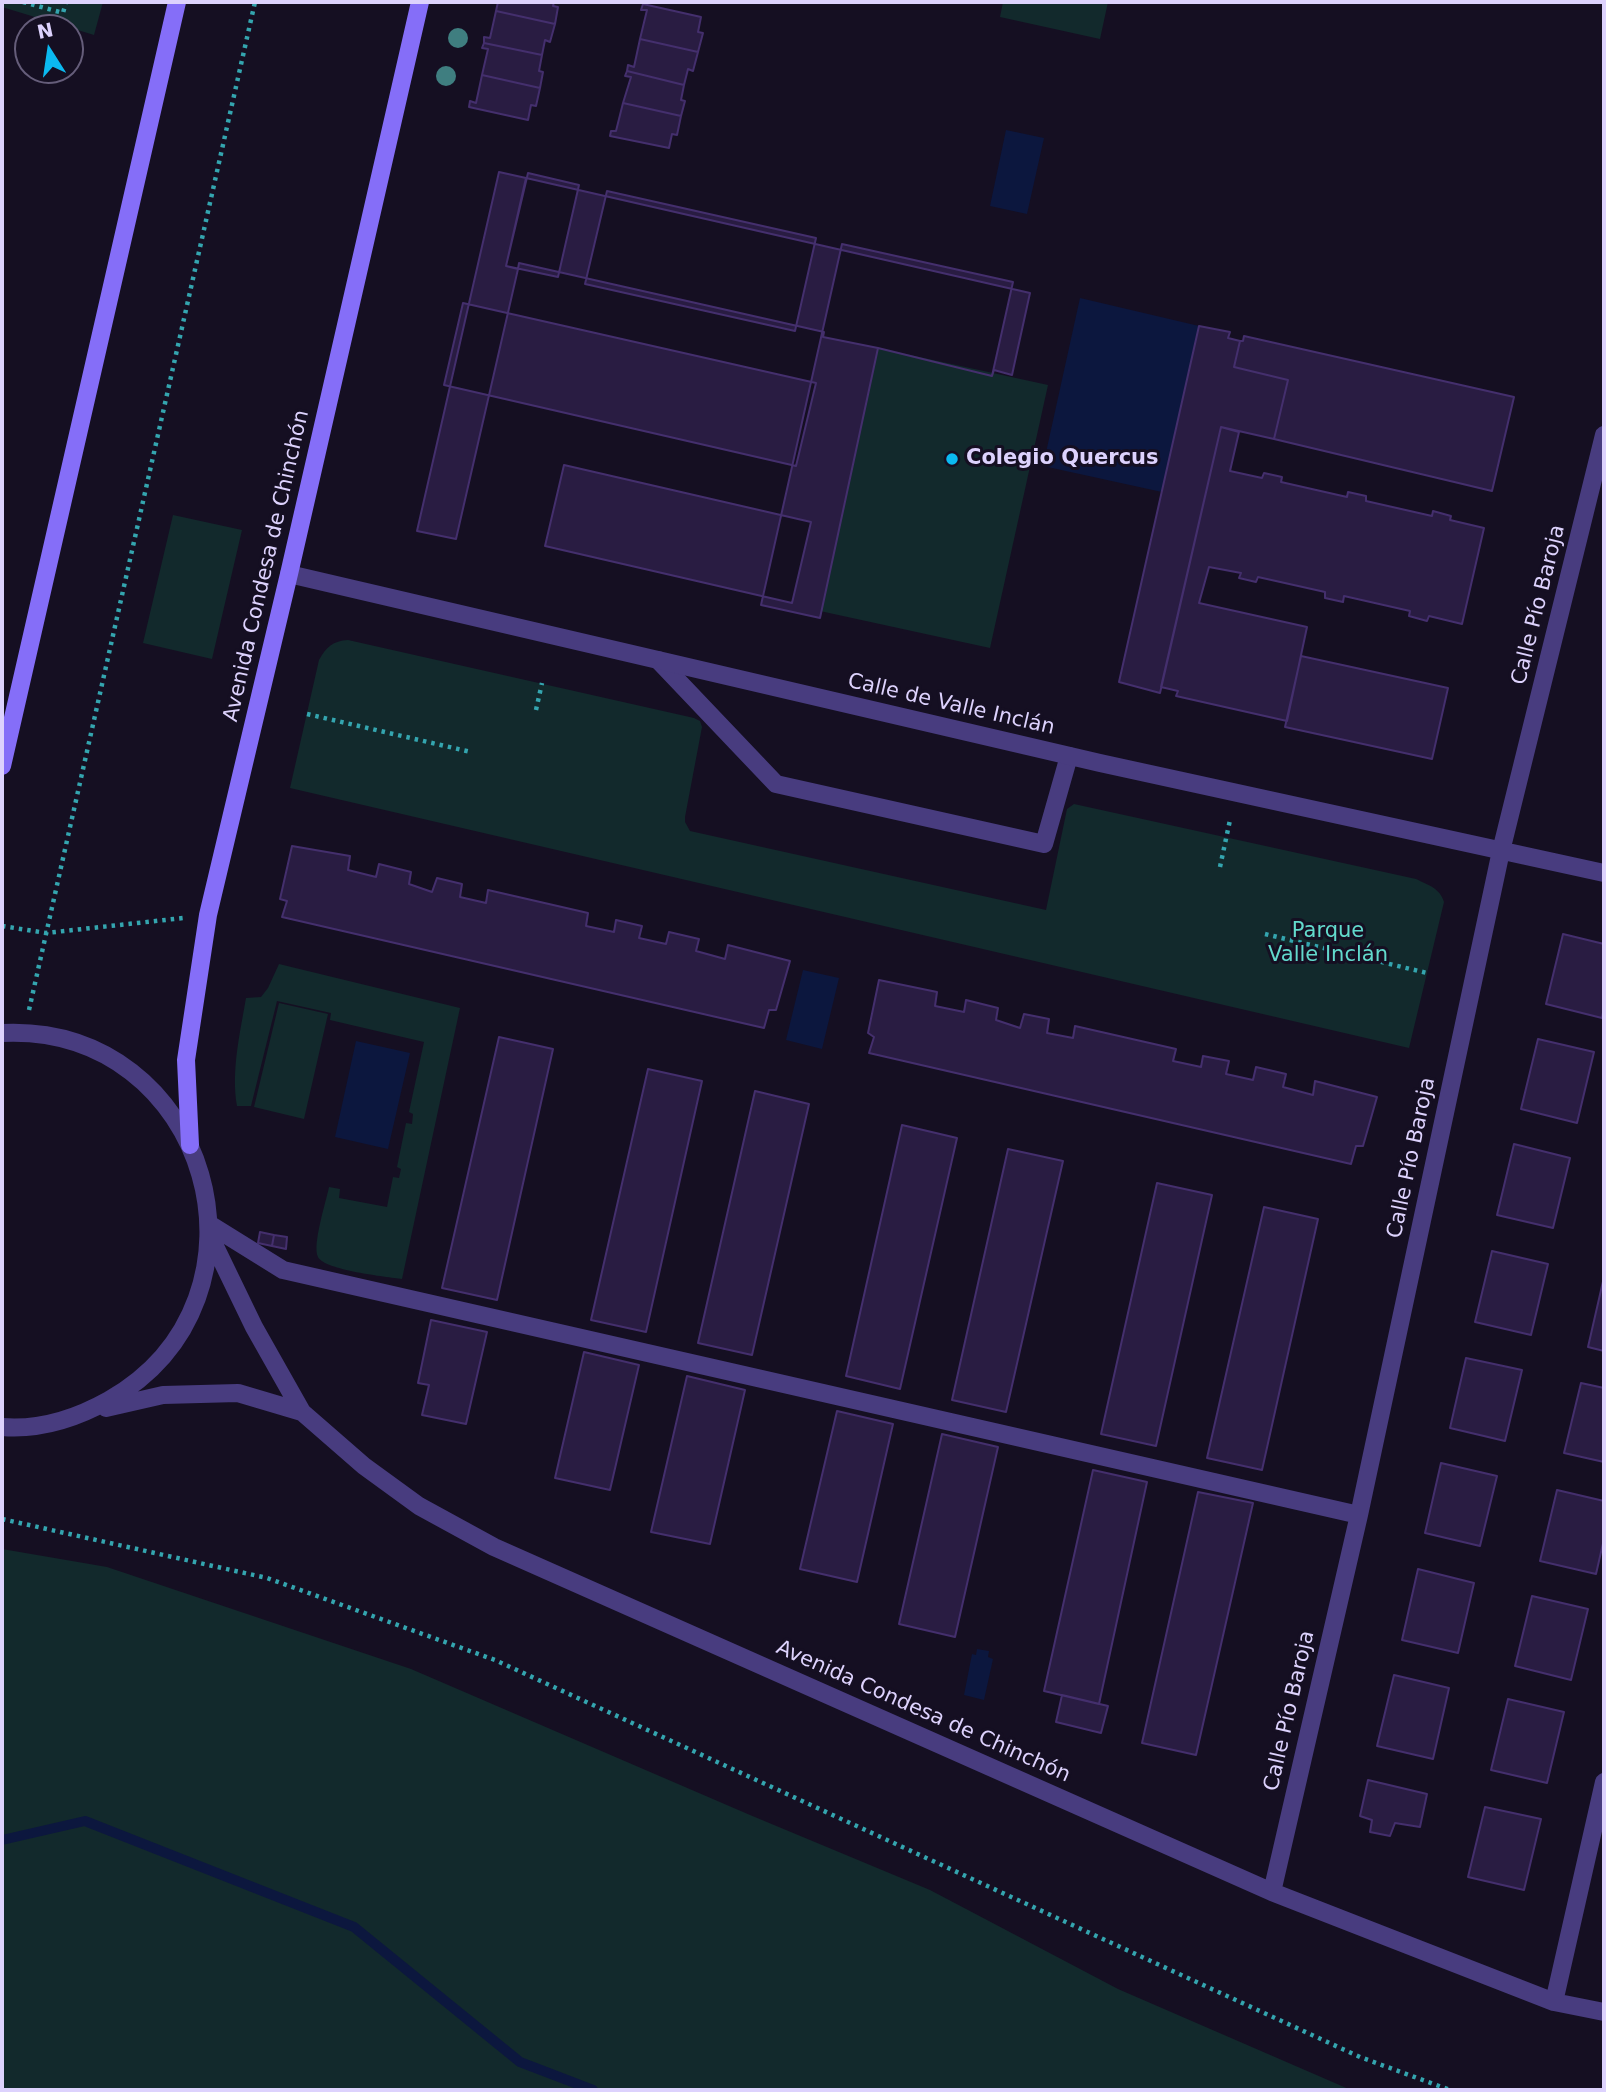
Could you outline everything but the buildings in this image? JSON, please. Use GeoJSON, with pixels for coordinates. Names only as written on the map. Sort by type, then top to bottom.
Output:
{"type":"FeatureCollection","features":[{"type":"Feature","properties":{"kind":"street"},"geometry":{"type":"LineString","coordinates":[[2,766],[177,2]]}},
{"type":"Feature","properties":{"kind":"street","name":"Avenida Condesa de Chinchón"},"geometry":{"type":"LineString","coordinates":[[190,1145],[186,1060],[208,915],[421,2]]}},
{"type":"Feature","properties":{"kind":"street","name":"Calle Pío Baroja"},"geometry":{"type":"LineString","coordinates":[[1272,1892],[1359,1515],[1501,851],[1604,435]]}},
{"type":"Feature","properties":{"kind":"street","name":"Calle de Valle Inclán"},"geometry":{"type":"LineString","coordinates":[[289,573],[1069,756],[1604,873]]}},
{"type":"Feature","properties":{"kind":"street"},"geometry":{"type":"LineString","coordinates":[[658,660],[776,784],[1044,844],[1069,756]]}},
{"type":"Feature","properties":{"kind":"street"},"geometry":{"type":"LineString","coordinates":[[2,1032],[59,1037],[92,1049],[123,1065],[150,1088],[190,1145],[204,1184],[209,1229],[203,1279],[186,1321],[161,1359],[127,1390],[87,1413],[51,1423],[2,1427]]}},
{"type":"Feature","properties":{"kind":"street"},"geometry":{"type":"LineString","coordinates":[[209,1229],[283,1270],[1359,1515]]}},
{"type":"Feature","properties":{"kind":"street","name":"Avenida Condesa de Chinchón"},"geometry":{"type":"LineString","coordinates":[[209,1229],[254,1326],[302,1412],[364,1466],[419,1506],[494,1546],[1272,1892],[1554,2003],[1604,2012]]}},
{"type":"Feature","properties":{"kind":"street","name":"Avenida Condesa de Chinchón"},"geometry":{"type":"LineString","coordinates":[[87,1413],[163,1395],[238,1393],[302,1412]]}},
{"type":"Feature","properties":{"kind":"street"},"geometry":{"type":"LineString","coordinates":[[1554,2003],[1604,1782]]}},
{"type":"Feature","properties":{"kind":"path"},"geometry":{"type":"LineString","coordinates":[[23,2],[63,13],[65,2]]}},
{"type":"Feature","properties":{"kind":"path"},"geometry":{"type":"LineString","coordinates":[[24,1032],[255,2]]}},
{"type":"Feature","properties":{"kind":"path"},"geometry":{"type":"LineString","coordinates":[[536,710],[542,683]]}},
{"type":"Feature","properties":{"kind":"path"},"geometry":{"type":"LineString","coordinates":[[307,714],[471,752]]}},
{"type":"Feature","properties":{"kind":"path"},"geometry":{"type":"LineString","coordinates":[[1220,867],[1235,792]]}},
{"type":"Feature","properties":{"kind":"path"},"geometry":{"type":"LineString","coordinates":[[2,926],[46,933],[208,915]]}},
{"type":"Feature","properties":{"kind":"path"},"geometry":{"type":"LineString","coordinates":[[1265,934],[1427,973]]}},
{"type":"Feature","properties":{"kind":"path"},"geometry":{"type":"LineString","coordinates":[[2,1521],[267,1578],[495,1660],[1360,2057],[1450,2090]]}},
{"type":"Feature","properties":{"kind":"green space"},"geometry":{"type":"Polygon","coordinates":[[[2,2],[103,2],[94,35],[84,32],[84,14],[25,14],[2,7],[2,2]]]}},
{"type":"Feature","properties":{"kind":"green space"},"geometry":{"type":"Polygon","coordinates":[[[1003,2],[1108,2],[1100,39],[1000,17],[1003,2]]]}},
{"type":"Feature","properties":{"kind":"green space"},"geometry":{"type":"Polygon","coordinates":[[[878,348],[1048,385],[990,648],[820,611],[878,348]]]}},
{"type":"Feature","properties":{"kind":"green space"},"geometry":{"type":"Polygon","coordinates":[[[173,515],[242,530],[212,659],[143,643],[173,515]]]}},
{"type":"Feature","properties":{"kind":"green space","name":"Parque Valle Inclán"},"geometry":{"type":"Polygon","coordinates":[[[348,640],[700,721],[702,727],[685,817],[690,831],[1046,910],[1067,809],[1074,804],[1416,879],[1437,890],[1444,902],[1409,1048],[290,788],[319,660],[330,646],[348,640]]]}},
{"type":"Feature","properties":{"kind":"green space"},"geometry":{"type":"Polygon","coordinates":[[[279,964],[460,1008],[402,1279],[332,1266],[318,1257],[317,1243],[329,1187],[340,1189],[339,1198],[387,1207],[393,1177],[399,1178],[401,1169],[397,1167],[406,1123],[412,1124],[413,1114],[409,1112],[424,1042],[330,1020],[331,1013],[277,1001],[251,1106],[237,1106],[236,1066],[246,998],[261,997],[279,964]]]}},
{"type":"Feature","properties":{"kind":"green space"},"geometry":{"type":"Polygon","coordinates":[[[279,1003],[328,1014],[304,1119],[254,1107],[279,1003]]]}},
{"type":"Feature","properties":{"kind":"green space"},"geometry":{"type":"Polygon","coordinates":[[[2,1549],[107,1567],[411,1669],[930,1890],[1118,1989],[1351,2090],[2,2090],[2,1549]]]}},
{"type":"Feature","properties":{"kind":"water"},"geometry":{"type":"Polygon","coordinates":[[[1006,130],[1044,138],[1027,214],[990,206],[1006,130]]]}},
{"type":"Feature","properties":{"kind":"water"},"geometry":{"type":"Polygon","coordinates":[[[1080,298],[1199,326],[1162,492],[1043,466],[1080,298]]]}},
{"type":"Feature","properties":{"kind":"water"},"geometry":{"type":"Polygon","coordinates":[[[803,970],[839,978],[822,1049],[786,1040],[803,970]]]}},
{"type":"Feature","properties":{"kind":"water"},"geometry":{"type":"Polygon","coordinates":[[[356,1041],[410,1053],[388,1149],[335,1137],[356,1041]]]}},
{"type":"Feature","properties":{"kind":"water"},"geometry":{"type":"Polygon","coordinates":[[[977,1649],[989,1651],[988,1657],[993,1659],[984,1700],[964,1695],[972,1654],[976,1655],[977,1649]]]}},
{"type":"Feature","properties":{"kind":"waterway"},"geometry":{"type":"LineString","coordinates":[[2,1840],[85,1821],[354,1927],[520,2062],[593,2090]]}},
{"type":"Feature","properties":{"kind":"place","name":"Colegio Quercus"},"geometry":{"type":"Point","coordinates":[952,459]}}]}
